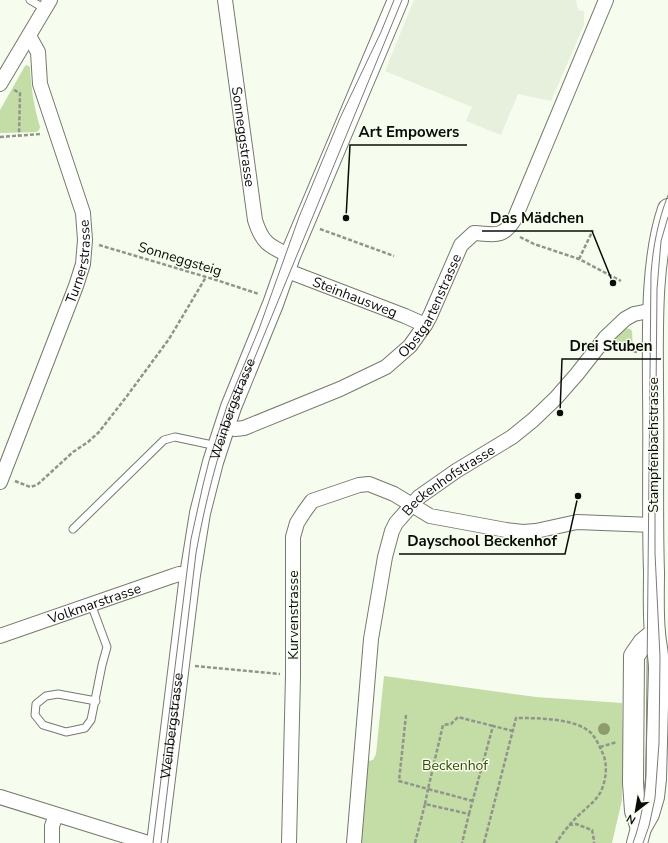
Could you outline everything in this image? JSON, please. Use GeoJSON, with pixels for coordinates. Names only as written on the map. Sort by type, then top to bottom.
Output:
{"type":"FeatureCollection","features":[{"type":"Feature","properties":{"kind":"street","name":"Sonneggstrasse"},"geometry":{"type":"LineString","coordinates":[[225,0],[255,220],[258,232],[263,240],[271,246],[287,263]]}},
{"type":"Feature","properties":{"kind":"street","name":"Weinbergstrasse"},"geometry":{"type":"LineString","coordinates":[[157,843],[190,575],[206,486],[217,446],[287,263],[398,0]]}},
{"type":"Feature","properties":{"kind":"street","name":"Obstgartenstrasse"},"geometry":{"type":"LineString","coordinates":[[224,426],[235,429],[252,426],[340,389],[386,367],[410,346],[430,316],[461,245],[474,233],[496,234],[504,232],[509,228],[514,220],[606,0]]}},
{"type":"Feature","properties":{"kind":"street"},"geometry":{"type":"LineString","coordinates":[[5,86],[29,36],[47,4]]}},
{"type":"Feature","properties":{"kind":"street","name":"Turnerstrasse"},"geometry":{"type":"LineString","coordinates":[[5,481],[76,286],[83,264],[85,240],[83,213],[40,84],[38,52],[29,36]]}},
{"type":"Feature","properties":{"kind":"street","name":"Stampfenbachstrasse"},"geometry":{"type":"LineString","coordinates":[[639,836],[635,811],[634,783],[634,656],[643,643],[661,635],[653,525],[654,310],[657,261],[664,222],[668,209]]}},
{"type":"Feature","properties":{"kind":"street","name":"Steinhausweg"},"geometry":{"type":"LineString","coordinates":[[287,263],[425,325]]}},
{"type":"Feature","properties":{"kind":"street","name":"Beckenhofstrasse"},"geometry":{"type":"LineString","coordinates":[[354,843],[371,639],[385,557],[392,531],[396,523],[418,497],[456,471],[512,437],[533,420],[556,398],[606,337],[625,319],[634,314],[654,310]]}},
{"type":"Feature","properties":{"kind":"street","name":"Kurvenstrasse"},"geometry":{"type":"LineString","coordinates":[[289,843],[293,676],[293,537],[297,523],[312,501],[358,485],[369,484],[380,488],[430,516],[506,530],[523,532],[536,531],[577,522],[653,525]]}},
{"type":"Feature","properties":{"kind":"street","name":"Volkmarstrasse"},"geometry":{"type":"LineString","coordinates":[[0,636],[179,574],[190,575]]}},
{"type":"Feature","properties":{"kind":"street"},"geometry":{"type":"LineString","coordinates":[[0,797],[148,843]]}},
{"type":"Feature","properties":{"kind":"street"},"geometry":{"type":"LineString","coordinates":[[52,843],[52,826],[56,815]]}},
{"type":"Feature","properties":{"kind":"lane"},"geometry":{"type":"LineString","coordinates":[[30,0],[47,4]]}},
{"type":"Feature","properties":{"kind":"lane"},"geometry":{"type":"LineString","coordinates":[[73,529],[164,440],[175,437],[217,446]]}},
{"type":"Feature","properties":{"kind":"lane"},"geometry":{"type":"LineString","coordinates":[[91,604],[107,647],[102,665],[96,701],[91,720],[85,728],[66,732],[43,725],[35,715],[36,704],[46,696],[58,694],[96,701]]}},
{"type":"Feature","properties":{"kind":"path"},"geometry":{"type":"LineString","coordinates":[[5,86],[20,93],[19,136]]}},
{"type":"Feature","properties":{"kind":"path"},"geometry":{"type":"LineString","coordinates":[[0,137],[44,134]]}},
{"type":"Feature","properties":{"kind":"path"},"geometry":{"type":"LineString","coordinates":[[316,228],[394,256]]}},
{"type":"Feature","properties":{"kind":"path"},"geometry":{"type":"LineString","coordinates":[[579,258],[593,230]]}},
{"type":"Feature","properties":{"kind":"path"},"geometry":{"type":"LineString","coordinates":[[520,237],[534,244],[579,258],[622,281]]}},
{"type":"Feature","properties":{"kind":"path","name":"Sonneggsteig"},"geometry":{"type":"LineString","coordinates":[[105,247],[250,291]]}},
{"type":"Feature","properties":{"kind":"path"},"geometry":{"type":"LineString","coordinates":[[5,481],[30,487],[37,485],[73,452],[88,442],[99,432],[169,339],[206,277]]}},
{"type":"Feature","properties":{"kind":"path"},"geometry":{"type":"LineString","coordinates":[[617,349],[637,352]]}},
{"type":"Feature","properties":{"kind":"path"},"geometry":{"type":"LineString","coordinates":[[191,666],[280,674]]}},
{"type":"Feature","properties":{"kind":"path"},"geometry":{"type":"LineString","coordinates":[[406,715],[399,781],[473,801]]}},
{"type":"Feature","properties":{"kind":"path"},"geometry":{"type":"LineString","coordinates":[[415,843],[443,725],[451,724],[458,717],[513,731]]}},
{"type":"Feature","properties":{"kind":"path"},"geometry":{"type":"LineString","coordinates":[[484,843],[516,718],[546,718],[575,724],[590,732],[605,757],[605,782],[594,802],[568,825],[556,843]]}},
{"type":"Feature","properties":{"kind":"path"},"geometry":{"type":"LineString","coordinates":[[462,843],[493,726]]}},
{"type":"Feature","properties":{"kind":"path"},"geometry":{"type":"LineString","coordinates":[[600,747],[619,741]]}},
{"type":"Feature","properties":{"kind":"path"},"geometry":{"type":"LineString","coordinates":[[425,804],[469,814]]}},
{"type":"Feature","properties":{"kind":"path"},"geometry":{"type":"LineString","coordinates":[[568,825],[576,824],[592,830],[594,843]]}},
{"type":"Feature","properties":{"kind":"shaded area"},"geometry":{"type":"Polygon","coordinates":[[[414,0],[576,0],[578,10],[584,11],[584,25],[551,101],[518,94],[501,135],[466,121],[472,107],[385,71],[414,0]]]}},
{"type":"Feature","properties":{"kind":"green space"},"geometry":{"type":"Polygon","coordinates":[[[27,65],[30,67],[33,97],[40,127],[39,130],[37,132],[0,133],[0,110],[25,66],[27,65]]]}},
{"type":"Feature","properties":{"kind":"green space"},"geometry":{"type":"Polygon","coordinates":[[[625,328],[632,331],[633,349],[620,347],[610,343],[625,328]]]}},
{"type":"Feature","properties":{"kind":"green space","name":"Beckenhof"},"geometry":{"type":"Polygon","coordinates":[[[384,676],[536,697],[622,703],[622,800],[612,843],[359,843],[368,761],[373,760],[376,754],[384,676]]]}},
{"type":"Feature","properties":{"kind":"tram line"},"geometry":{"type":"LineString","coordinates":[[153,843],[191,539],[209,461],[227,406],[259,329],[299,217],[340,118],[381,32],[394,0]]}},
{"type":"Feature","properties":{"kind":"tram line"},"geometry":{"type":"LineString","coordinates":[[161,843],[196,553],[207,498],[217,462],[234,408],[402,0]]}},
{"type":"Feature","properties":{"kind":"tram line"},"geometry":{"type":"LineString","coordinates":[[633,843],[642,810],[646,775],[651,274],[656,234],[668,195]]}},
{"type":"Feature","properties":{"kind":"tram line"},"geometry":{"type":"LineString","coordinates":[[643,843],[649,826],[655,798],[659,743],[660,657],[655,553],[657,289],[661,241],[668,217]]}},
{"type":"Feature","properties":{"kind":"place","name":"Art Empowers"},"geometry":{"type":"Point","coordinates":[346,218]}},
{"type":"Feature","properties":{"kind":"place","name":"Das Mädchen"},"geometry":{"type":"Point","coordinates":[613,283]}},
{"type":"Feature","properties":{"kind":"place","name":"Drei Stuben"},"geometry":{"type":"Point","coordinates":[560,413]}},
{"type":"Feature","properties":{"kind":"place","name":"Dayschool Beckenhof"},"geometry":{"type":"Point","coordinates":[578,496]}}]}
